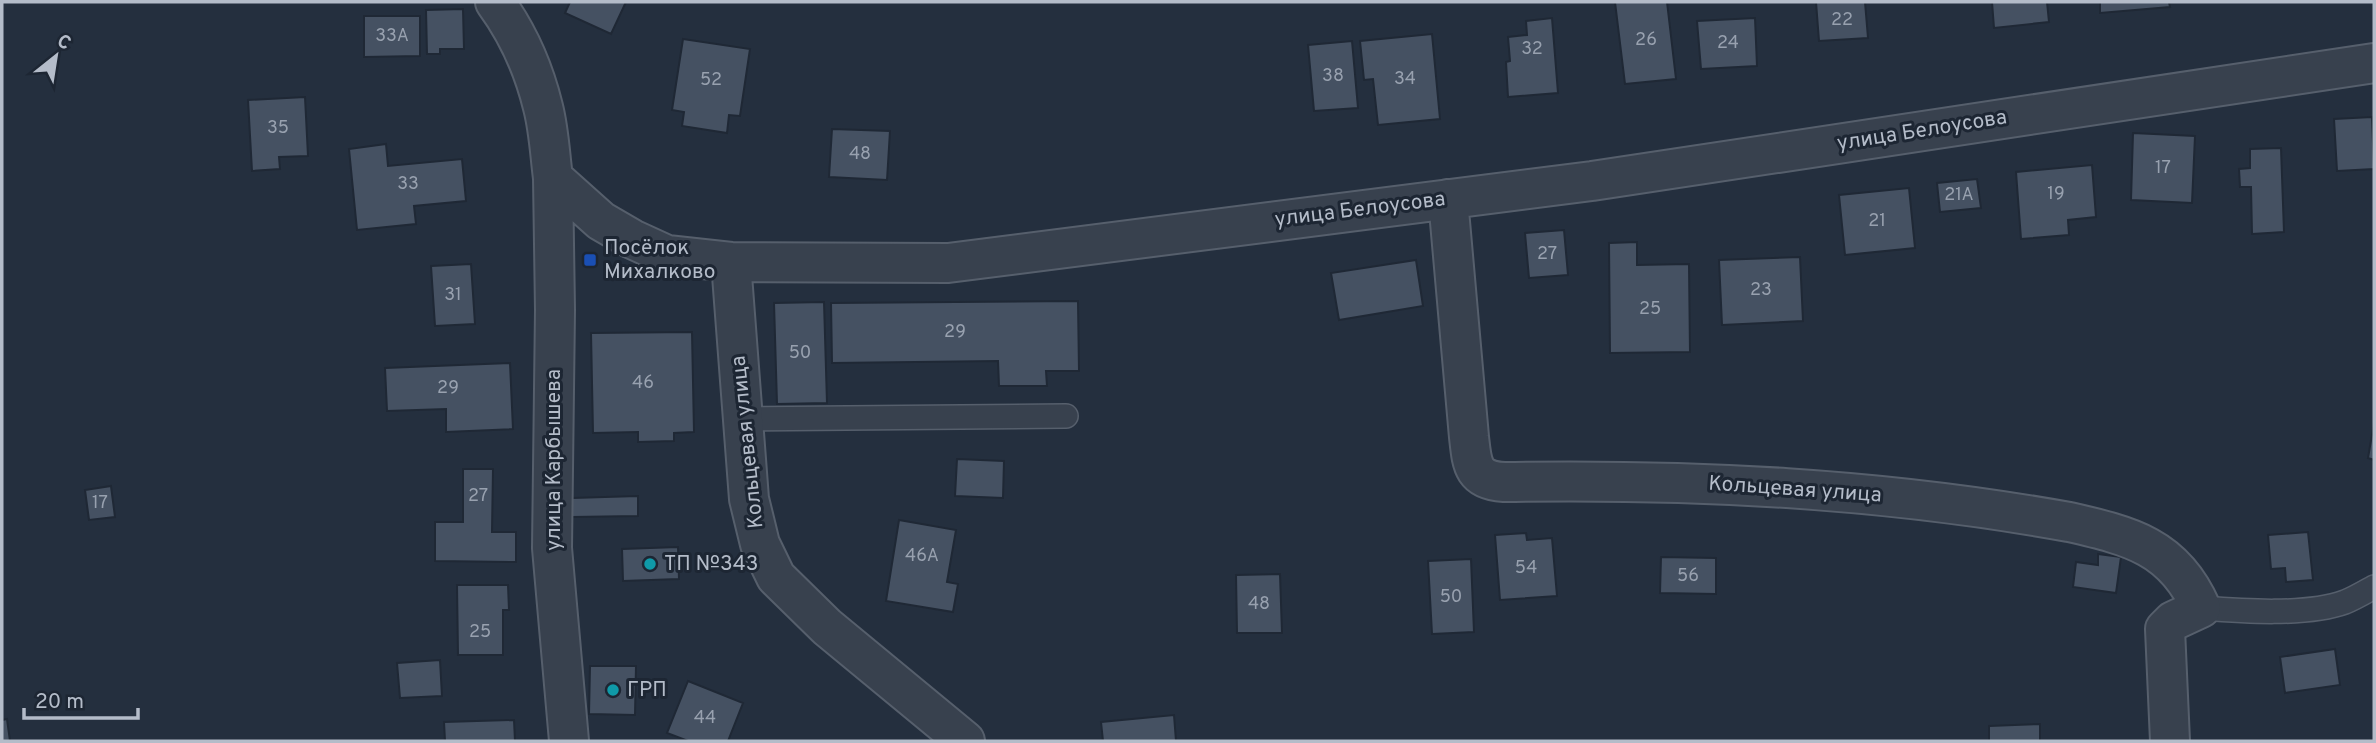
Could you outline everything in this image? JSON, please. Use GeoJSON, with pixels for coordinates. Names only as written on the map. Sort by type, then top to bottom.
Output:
{"type":"FeatureCollection","features":[{"type":"Feature","properties":{"kind":"street"},"geometry":{"type":"LineString","coordinates":[[495,2],[515,34],[540,97],[553,178]]}},
{"type":"Feature","properties":{"kind":"street","name":"улица Белоусова"},"geometry":{"type":"LineString","coordinates":[[553,178],[601,222],[667,255],[731,262],[948,263],[1605,179],[2374,63]]}},
{"type":"Feature","properties":{"kind":"street","name":"улица Карбышева"},"geometry":{"type":"LineString","coordinates":[[553,178],[555,310],[552,548],[569,741]]}},
{"type":"Feature","properties":{"kind":"street","name":"Кольцевая улица"},"geometry":{"type":"LineString","coordinates":[[1448,199],[1472,464],[1485,478],[1494,482],[1623,480],[1769,486],[1906,498],[2056,520],[2095,528],[2145,545],[2175,565],[2192,589],[2201,608]]}},
{"type":"Feature","properties":{"kind":"street","name":"Кольцевая улица"},"geometry":{"type":"LineString","coordinates":[[731,262],[752,515],[760,544],[776,577],[827,627],[965,741]]}},
{"type":"Feature","properties":{"kind":"street"},"geometry":{"type":"LineString","coordinates":[[2171,741],[2165,629],[2173,621],[2201,608]]}},
{"type":"Feature","properties":{"kind":"lane"},"geometry":{"type":"LineString","coordinates":[[743,419],[1066,416]]}},
{"type":"Feature","properties":{"kind":"lane"},"geometry":{"type":"LineString","coordinates":[[2201,608],[2235,611],[2320,608],[2345,602],[2374,587]]}},
{"type":"Feature","properties":{"kind":"building"},"geometry":{"type":"Polygon","coordinates":[[[570,2],[626,2],[611,34],[565,13],[570,2]]]}},
{"type":"Feature","properties":{"kind":"building"},"geometry":{"type":"Polygon","coordinates":[[[1615,2],[1667,2],[1676,79],[1625,84],[1615,2]]]}},
{"type":"Feature","properties":{"kind":"building"},"geometry":{"type":"Polygon","coordinates":[[[1816,2],[1865,2],[1868,38],[1819,41],[1816,2]]]}},
{"type":"Feature","properties":{"kind":"building"},"geometry":{"type":"Polygon","coordinates":[[[1992,2],[2047,2],[2049,22],[1994,28],[1992,2]]]}},
{"type":"Feature","properties":{"kind":"building"},"geometry":{"type":"Polygon","coordinates":[[[2100,2],[2169,2],[2170,7],[2100,13],[2100,2]]]}},
{"type":"Feature","properties":{"kind":"building"},"geometry":{"type":"Polygon","coordinates":[[[463,9],[464,49],[440,49],[440,54],[427,54],[426,10],[463,9]]]}},
{"type":"Feature","properties":{"kind":"building"},"geometry":{"type":"Polygon","coordinates":[[[364,16],[420,16],[420,56],[364,57],[364,16]]]}},
{"type":"Feature","properties":{"kind":"building"},"geometry":{"type":"Polygon","coordinates":[[[1552,18],[1558,93],[1508,97],[1508,37],[1527,35],[1526,21],[1552,18]]]}},
{"type":"Feature","properties":{"kind":"building"},"geometry":{"type":"Polygon","coordinates":[[[1755,18],[1757,66],[1701,69],[1697,21],[1755,18]]]}},
{"type":"Feature","properties":{"kind":"building"},"geometry":{"type":"Polygon","coordinates":[[[1432,34],[1440,119],[1378,125],[1373,79],[1364,80],[1360,41],[1432,34]]]}},
{"type":"Feature","properties":{"kind":"building"},"geometry":{"type":"Polygon","coordinates":[[[683,39],[750,49],[740,116],[729,115],[727,133],[682,126],[684,112],[672,110],[683,39]]]}},
{"type":"Feature","properties":{"kind":"building"},"geometry":{"type":"Polygon","coordinates":[[[1352,41],[1358,108],[1314,111],[1308,45],[1352,41]]]}},
{"type":"Feature","properties":{"kind":"building"},"geometry":{"type":"Polygon","coordinates":[[[305,97],[308,156],[279,157],[280,169],[252,171],[248,100],[305,97]]]}},
{"type":"Feature","properties":{"kind":"building"},"geometry":{"type":"Polygon","coordinates":[[[2372,117],[2374,169],[2337,171],[2334,119],[2372,117]]]}},
{"type":"Feature","properties":{"kind":"building"},"geometry":{"type":"Polygon","coordinates":[[[832,129],[890,131],[887,180],[829,177],[832,129]]]}},
{"type":"Feature","properties":{"kind":"building"},"geometry":{"type":"Polygon","coordinates":[[[2133,133],[2195,136],[2192,203],[2131,200],[2133,133]]]}},
{"type":"Feature","properties":{"kind":"building"},"geometry":{"type":"Polygon","coordinates":[[[386,144],[388,166],[462,159],[466,201],[414,206],[416,224],[357,230],[349,149],[386,144]]]}},
{"type":"Feature","properties":{"kind":"building"},"geometry":{"type":"Polygon","coordinates":[[[2281,148],[2284,232],[2252,234],[2251,187],[2240,187],[2239,169],[2250,168],[2250,149],[2281,148]]]}},
{"type":"Feature","properties":{"kind":"building"},"geometry":{"type":"Polygon","coordinates":[[[2092,165],[2096,217],[2068,220],[2069,235],[2021,239],[2016,172],[2092,165]]]}},
{"type":"Feature","properties":{"kind":"building"},"geometry":{"type":"Polygon","coordinates":[[[1977,179],[1981,208],[1940,212],[1937,183],[1977,179]]]}},
{"type":"Feature","properties":{"kind":"building"},"geometry":{"type":"Polygon","coordinates":[[[1909,188],[1915,248],[1845,255],[1839,195],[1909,188]]]}},
{"type":"Feature","properties":{"kind":"building"},"geometry":{"type":"Polygon","coordinates":[[[1564,230],[1568,275],[1529,278],[1525,233],[1564,230]]]}},
{"type":"Feature","properties":{"kind":"building"},"geometry":{"type":"Polygon","coordinates":[[[1637,242],[1637,265],[1689,264],[1690,352],[1610,353],[1609,243],[1637,242]]]}},
{"type":"Feature","properties":{"kind":"building"},"geometry":{"type":"Polygon","coordinates":[[[1800,257],[1803,321],[1722,325],[1719,260],[1800,257]]]}},
{"type":"Feature","properties":{"kind":"building"},"geometry":{"type":"Polygon","coordinates":[[[1416,260],[1423,306],[1339,320],[1331,273],[1416,260]]]}},
{"type":"Feature","properties":{"kind":"building"},"geometry":{"type":"Polygon","coordinates":[[[471,264],[475,324],[435,326],[431,266],[471,264]]]}},
{"type":"Feature","properties":{"kind":"building"},"geometry":{"type":"Polygon","coordinates":[[[1078,301],[1079,371],[1046,371],[1047,386],[999,386],[998,361],[832,363],[831,303],[1078,301]]]}},
{"type":"Feature","properties":{"kind":"building"},"geometry":{"type":"Polygon","coordinates":[[[824,302],[827,403],[777,404],[774,303],[824,302]]]}},
{"type":"Feature","properties":{"kind":"building"},"geometry":{"type":"Polygon","coordinates":[[[692,332],[694,432],[674,433],[674,441],[638,442],[638,432],[593,433],[591,333],[692,332]]]}},
{"type":"Feature","properties":{"kind":"building"},"geometry":{"type":"Polygon","coordinates":[[[510,363],[513,429],[446,432],[446,409],[387,411],[385,368],[510,363]]]}},
{"type":"Feature","properties":{"kind":"building"},"geometry":{"type":"Polygon","coordinates":[[[2374,423],[2374,460],[2368,458],[2374,423]]]}},
{"type":"Feature","properties":{"kind":"building"},"geometry":{"type":"Polygon","coordinates":[[[957,459],[1004,461],[1003,498],[955,496],[957,459]]]}},
{"type":"Feature","properties":{"kind":"building"},"geometry":{"type":"Polygon","coordinates":[[[463,469],[493,469],[492,532],[516,532],[516,562],[435,561],[435,522],[463,522],[463,469]]]}},
{"type":"Feature","properties":{"kind":"building"},"geometry":{"type":"Polygon","coordinates":[[[111,486],[115,517],[89,520],[85,490],[111,486]]]}},
{"type":"Feature","properties":{"kind":"building"},"geometry":{"type":"Polygon","coordinates":[[[638,496],[638,516],[572,517],[572,498],[638,496]]]}},
{"type":"Feature","properties":{"kind":"building"},"geometry":{"type":"Polygon","coordinates":[[[899,520],[956,530],[947,582],[958,584],[953,612],[886,601],[899,520]]]}},
{"type":"Feature","properties":{"kind":"building"},"geometry":{"type":"Polygon","coordinates":[[[2308,532],[2313,580],[2286,582],[2285,568],[2271,569],[2268,535],[2308,532]]]}},
{"type":"Feature","properties":{"kind":"building"},"geometry":{"type":"Polygon","coordinates":[[[1526,533],[1527,540],[1552,538],[1557,596],[1500,600],[1495,535],[1526,533]]]}},
{"type":"Feature","properties":{"kind":"building","name":"ТП №343"},"geometry":{"type":"Polygon","coordinates":[[[678,547],[679,579],[623,581],[622,549],[678,547]]]}},
{"type":"Feature","properties":{"kind":"building"},"geometry":{"type":"Polygon","coordinates":[[[2098,554],[2121,557],[2116,593],[2073,587],[2076,562],[2098,565],[2098,554]]]}},
{"type":"Feature","properties":{"kind":"building"},"geometry":{"type":"Polygon","coordinates":[[[1661,557],[1716,558],[1716,594],[1660,593],[1661,557]]]}},
{"type":"Feature","properties":{"kind":"building"},"geometry":{"type":"Polygon","coordinates":[[[1471,559],[1474,632],[1432,634],[1428,561],[1471,559]]]}},
{"type":"Feature","properties":{"kind":"building"},"geometry":{"type":"Polygon","coordinates":[[[1280,574],[1282,633],[1237,633],[1236,575],[1280,574]]]}},
{"type":"Feature","properties":{"kind":"building"},"geometry":{"type":"Polygon","coordinates":[[[457,585],[508,585],[509,610],[503,610],[503,655],[458,655],[457,585]]]}},
{"type":"Feature","properties":{"kind":"building"},"geometry":{"type":"Polygon","coordinates":[[[2335,649],[2340,685],[2285,693],[2280,657],[2335,649]]]}},
{"type":"Feature","properties":{"kind":"building"},"geometry":{"type":"Polygon","coordinates":[[[440,660],[442,696],[400,698],[397,663],[440,660]]]}},
{"type":"Feature","properties":{"kind":"building","name":"ГРП"},"geometry":{"type":"Polygon","coordinates":[[[590,666],[636,666],[635,715],[589,714],[590,666]]]}},
{"type":"Feature","properties":{"kind":"building"},"geometry":{"type":"Polygon","coordinates":[[[688,681],[743,703],[728,741],[688,741],[667,733],[688,681]]]}},
{"type":"Feature","properties":{"kind":"building"},"geometry":{"type":"Polygon","coordinates":[[[1174,715],[1176,741],[1103,741],[1101,722],[1174,715]]]}},
{"type":"Feature","properties":{"kind":"building"},"geometry":{"type":"Polygon","coordinates":[[[7,719],[10,741],[2,741],[2,720],[7,719]]]}},
{"type":"Feature","properties":{"kind":"building"},"geometry":{"type":"Polygon","coordinates":[[[514,720],[515,741],[445,741],[444,722],[514,720]]]}},
{"type":"Feature","properties":{"kind":"building"},"geometry":{"type":"Polygon","coordinates":[[[2040,724],[2040,741],[1989,741],[1989,726],[2040,724]]]}},
{"type":"Feature","properties":{"kind":"place","name":"Посёлок Михалково"},"geometry":{"type":"Point","coordinates":[590,260]}},
{"type":"Feature","properties":{"kind":"place","name":"ТП №343"},"geometry":{"type":"Point","coordinates":[650,564]}},
{"type":"Feature","properties":{"kind":"place","name":"ГРП"},"geometry":{"type":"Point","coordinates":[613,690]}}]}
